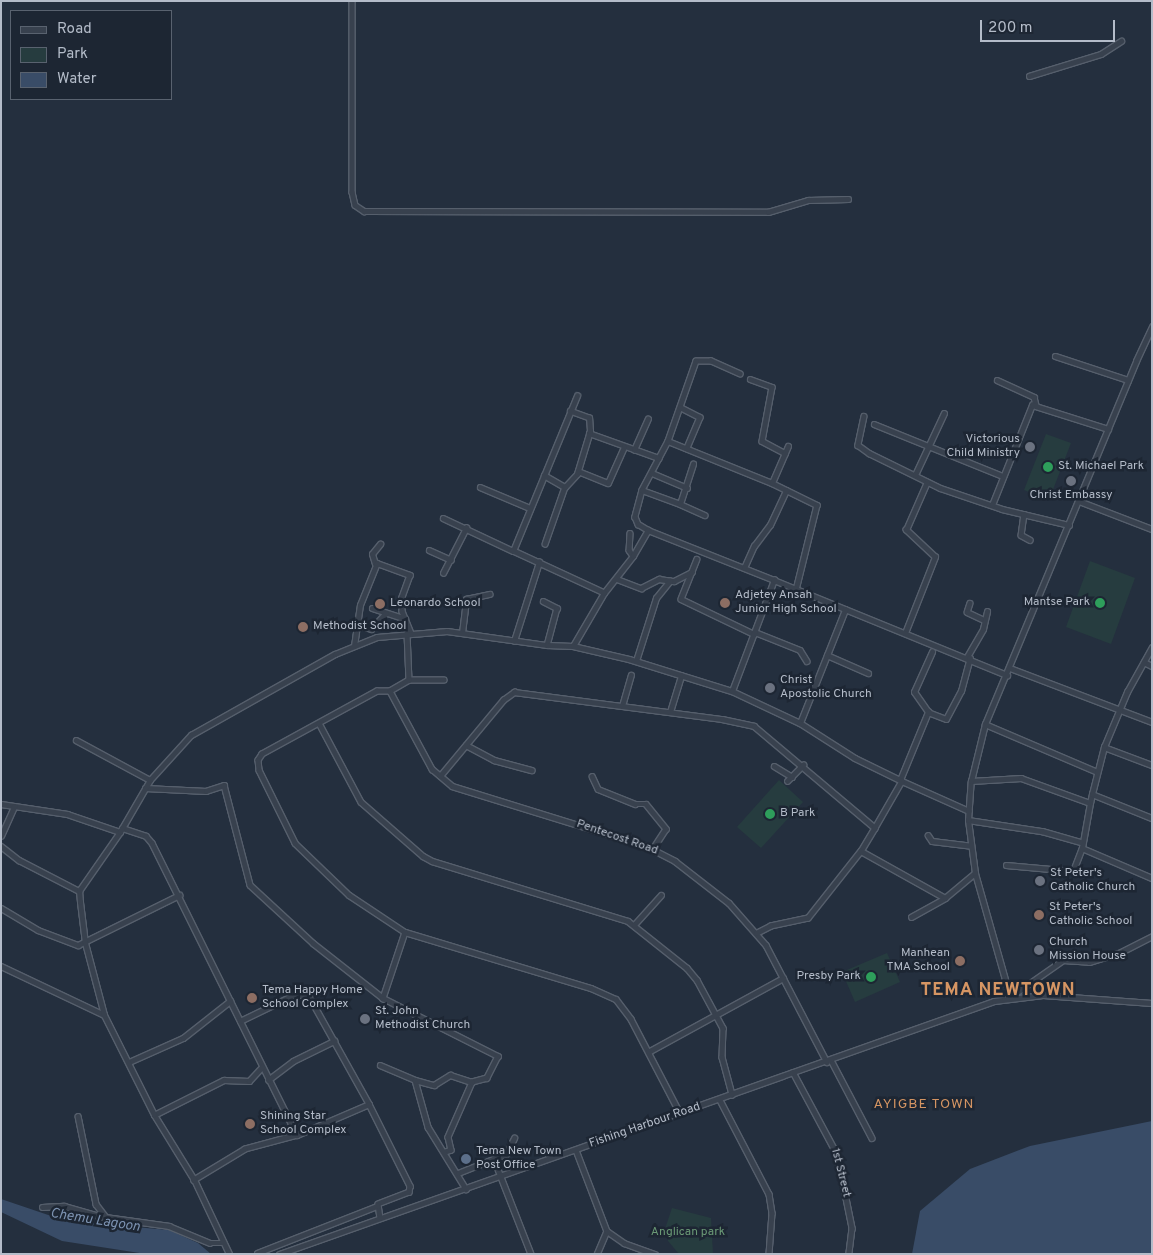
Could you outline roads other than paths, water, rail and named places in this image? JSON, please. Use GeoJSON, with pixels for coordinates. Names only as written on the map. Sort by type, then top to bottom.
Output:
{"type":"FeatureCollection","features":[{"type":"Feature","properties":{"kind":"street"},"geometry":{"type":"LineString","coordinates":[[352,1],[352,192],[355,205],[364,210],[768,212],[808,200],[848,199]]}},
{"type":"Feature","properties":{"kind":"street"},"geometry":{"type":"LineString","coordinates":[[1029,76],[1101,54],[1121,41]]}},
{"type":"Feature","properties":{"kind":"street"},"geometry":{"type":"LineString","coordinates":[[1152,326],[985,724],[971,781],[968,810],[975,872],[1010,997],[1063,960],[1089,962],[1121,952],[1152,936]]}},
{"type":"Feature","properties":{"kind":"street"},"geometry":{"type":"LineString","coordinates":[[1055,356],[1128,380]]}},
{"type":"Feature","properties":{"kind":"street"},"geometry":{"type":"LineString","coordinates":[[740,374],[711,361],[696,361],[668,441],[642,490],[635,517],[638,524],[648,530],[1007,675]]}},
{"type":"Feature","properties":{"kind":"street"},"geometry":{"type":"LineString","coordinates":[[750,379],[772,387],[762,441],[785,453]]}},
{"type":"Feature","properties":{"kind":"street"},"geometry":{"type":"LineString","coordinates":[[997,380],[1034,396],[1036,405]]}},
{"type":"Feature","properties":{"kind":"street"},"geometry":{"type":"LineString","coordinates":[[513,551],[577,396]]}},
{"type":"Feature","properties":{"kind":"street"},"geometry":{"type":"LineString","coordinates":[[992,505],[1027,410],[1036,405],[1108,429]]}},
{"type":"Feature","properties":{"kind":"street"},"geometry":{"type":"LineString","coordinates":[[680,407],[700,417],[687,448]]}},
{"type":"Feature","properties":{"kind":"street"},"geometry":{"type":"LineString","coordinates":[[545,544],[565,487],[578,471],[589,433],[589,418],[570,411]]}},
{"type":"Feature","properties":{"kind":"street"},"geometry":{"type":"LineString","coordinates":[[915,475],[944,413]]}},
{"type":"Feature","properties":{"kind":"street"},"geometry":{"type":"LineString","coordinates":[[864,416],[858,445],[927,482],[992,505],[1069,525]]}},
{"type":"Feature","properties":{"kind":"street"},"geometry":{"type":"LineString","coordinates":[[634,450],[648,419]]}},
{"type":"Feature","properties":{"kind":"street"},"geometry":{"type":"LineString","coordinates":[[874,424],[1004,476]]}},
{"type":"Feature","properties":{"kind":"street"},"geometry":{"type":"LineString","coordinates":[[589,433],[624,447],[660,458]]}},
{"type":"Feature","properties":{"kind":"street"},"geometry":{"type":"LineString","coordinates":[[668,441],[772,483],[812,502],[818,509],[796,590]]}},
{"type":"Feature","properties":{"kind":"street"},"geometry":{"type":"LineString","coordinates":[[772,483],[788,446]]}},
{"type":"Feature","properties":{"kind":"street"},"geometry":{"type":"LineString","coordinates":[[578,471],[608,483],[624,447]]}},
{"type":"Feature","properties":{"kind":"street"},"geometry":{"type":"LineString","coordinates":[[680,504],[687,488],[693,464]]}},
{"type":"Feature","properties":{"kind":"street"},"geometry":{"type":"LineString","coordinates":[[652,473],[687,488]]}},
{"type":"Feature","properties":{"kind":"street"},"geometry":{"type":"LineString","coordinates":[[544,475],[565,487]]}},
{"type":"Feature","properties":{"kind":"street"},"geometry":{"type":"LineString","coordinates":[[904,633],[935,557],[906,530],[927,482]]}},
{"type":"Feature","properties":{"kind":"street"},"geometry":{"type":"LineString","coordinates":[[480,487],[530,508]]}},
{"type":"Feature","properties":{"kind":"street"},"geometry":{"type":"LineString","coordinates":[[642,490],[706,515]]}},
{"type":"Feature","properties":{"kind":"street"},"geometry":{"type":"LineString","coordinates":[[744,568],[754,546],[770,525],[786,490]]}},
{"type":"Feature","properties":{"kind":"street"},"geometry":{"type":"LineString","coordinates":[[1079,501],[1152,529]]}},
{"type":"Feature","properties":{"kind":"street"},"geometry":{"type":"LineString","coordinates":[[1024,514],[1020,535],[1030,540]]}},
{"type":"Feature","properties":{"kind":"street"},"geometry":{"type":"LineString","coordinates":[[442,518],[604,592]]}},
{"type":"Feature","properties":{"kind":"street"},"geometry":{"type":"LineString","coordinates":[[443,573],[452,560],[466,528]]}},
{"type":"Feature","properties":{"kind":"street"},"geometry":{"type":"LineString","coordinates":[[573,646],[604,592],[617,579],[634,556],[648,530]]}},
{"type":"Feature","properties":{"kind":"street"},"geometry":{"type":"LineString","coordinates":[[630,533],[629,550],[634,556]]}},
{"type":"Feature","properties":{"kind":"street"},"geometry":{"type":"LineString","coordinates":[[354,646],[356,624],[375,564],[372,554],[380,544]]}},
{"type":"Feature","properties":{"kind":"street"},"geometry":{"type":"LineString","coordinates":[[429,550],[452,560]]}},
{"type":"Feature","properties":{"kind":"street"},"geometry":{"type":"LineString","coordinates":[[697,559],[681,599],[754,633],[800,650],[807,661]]}},
{"type":"Feature","properties":{"kind":"street"},"geometry":{"type":"LineString","coordinates":[[514,641],[539,562]]}},
{"type":"Feature","properties":{"kind":"street"},"geometry":{"type":"LineString","coordinates":[[375,564],[410,575],[402,597],[409,633],[408,680]]}},
{"type":"Feature","properties":{"kind":"street"},"geometry":{"type":"LineString","coordinates":[[636,661],[656,598],[670,581],[692,572]]}},
{"type":"Feature","properties":{"kind":"street"},"geometry":{"type":"LineString","coordinates":[[617,579],[637,588],[662,578],[670,581]]}},
{"type":"Feature","properties":{"kind":"street"},"geometry":{"type":"LineString","coordinates":[[732,692],[774,580]]}},
{"type":"Feature","properties":{"kind":"street"},"geometry":{"type":"LineString","coordinates":[[462,633],[466,599],[489,594]]}},
{"type":"Feature","properties":{"kind":"street"},"geometry":{"type":"LineString","coordinates":[[543,601],[557,608],[546,645]]}},
{"type":"Feature","properties":{"kind":"street"},"geometry":{"type":"LineString","coordinates":[[970,602],[967,612],[984,620]]}},
{"type":"Feature","properties":{"kind":"street"},"geometry":{"type":"LineString","coordinates":[[372,608],[385,614],[405,619]]}},
{"type":"Feature","properties":{"kind":"street"},"geometry":{"type":"LineString","coordinates":[[800,723],[845,610]]}},
{"type":"Feature","properties":{"kind":"street"},"geometry":{"type":"LineString","coordinates":[[932,652],[914,692],[928,712],[946,720],[961,691],[968,658],[987,611]]}},
{"type":"Feature","properties":{"kind":"street"},"geometry":{"type":"LineString","coordinates":[[356,624],[371,629],[385,614]]}},
{"type":"Feature","properties":{"kind":"street"},"geometry":{"type":"LineString","coordinates":[[230,1254],[194,1180],[154,1115],[104,1015],[85,943],[79,890],[121,830],[150,780],[191,735],[237,711],[283,681],[354,646],[377,637],[409,633],[462,633],[546,645],[573,646],[636,661],[732,692],[800,723],[855,758],[968,810]]}},
{"type":"Feature","properties":{"kind":"street"},"geometry":{"type":"LineString","coordinates":[[1006,865],[1073,871],[1081,845],[1095,771],[1120,709],[1152,647]]}},
{"type":"Feature","properties":{"kind":"street"},"geometry":{"type":"LineString","coordinates":[[827,656],[868,673]]}},
{"type":"Feature","properties":{"kind":"street"},"geometry":{"type":"LineString","coordinates":[[1144,662],[1152,666]]}},
{"type":"Feature","properties":{"kind":"street"},"geometry":{"type":"LineString","coordinates":[[1010,668],[1152,722]]}},
{"type":"Feature","properties":{"kind":"street"},"geometry":{"type":"LineString","coordinates":[[622,706],[631,675]]}},
{"type":"Feature","properties":{"kind":"street"},"geometry":{"type":"LineString","coordinates":[[670,712],[681,676]]}},
{"type":"Feature","properties":{"kind":"street"},"geometry":{"type":"LineString","coordinates":[[444,680],[408,680],[390,691],[376,691],[262,754],[258,760],[259,770],[300,851],[349,895],[405,932],[606,993],[624,1006],[680,1113]]}},
{"type":"Feature","properties":{"kind":"street","name":"Pentecost Road"},"geometry":{"type":"LineString","coordinates":[[390,691],[427,761],[440,776],[460,789],[654,849],[675,861],[729,903],[757,933],[872,1138]]}},
{"type":"Feature","properties":{"kind":"street"},"geometry":{"type":"LineString","coordinates":[[440,776],[503,700],[514,692],[670,712],[754,726],[875,828]]}},
{"type":"Feature","properties":{"kind":"street"},"geometry":{"type":"LineString","coordinates":[[757,933],[771,926],[808,918],[861,852],[901,780],[928,712]]}},
{"type":"Feature","properties":{"kind":"street"},"geometry":{"type":"LineString","coordinates":[[319,723],[361,802],[427,859],[617,916],[634,925],[693,975],[717,1014],[723,1028],[722,1057],[732,1095]]}},
{"type":"Feature","properties":{"kind":"street"},"geometry":{"type":"LineString","coordinates":[[985,724],[1095,771]]}},
{"type":"Feature","properties":{"kind":"street"},"geometry":{"type":"LineString","coordinates":[[76,740],[150,780]]}},
{"type":"Feature","properties":{"kind":"street"},"geometry":{"type":"LineString","coordinates":[[466,745],[494,760],[532,770]]}},
{"type":"Feature","properties":{"kind":"street"},"geometry":{"type":"LineString","coordinates":[[1104,747],[1152,765]]}},
{"type":"Feature","properties":{"kind":"street"},"geometry":{"type":"LineString","coordinates":[[774,766],[792,777]]}},
{"type":"Feature","properties":{"kind":"street"},"geometry":{"type":"LineString","coordinates":[[787,781],[803,766]]}},
{"type":"Feature","properties":{"kind":"street"},"geometry":{"type":"LineString","coordinates":[[592,776],[598,789],[633,803],[646,804],[666,828],[654,849]]}},
{"type":"Feature","properties":{"kind":"street"},"geometry":{"type":"LineString","coordinates":[[971,781],[1021,778],[1090,803]]}},
{"type":"Feature","properties":{"kind":"street"},"geometry":{"type":"LineString","coordinates":[[145,788],[206,791],[224,785],[250,884],[313,944],[383,998],[496,1053],[498,1058],[489,1075],[472,1082],[450,1075],[434,1085],[415,1080],[380,1065]]}},
{"type":"Feature","properties":{"kind":"street"},"geometry":{"type":"LineString","coordinates":[[1092,794],[1152,818]]}},
{"type":"Feature","properties":{"kind":"street"},"geometry":{"type":"LineString","coordinates":[[1,804],[68,814],[146,836],[152,843],[179,895],[268,1080],[297,1135]]}},
{"type":"Feature","properties":{"kind":"street"},"geometry":{"type":"LineString","coordinates":[[1,836],[14,807]]}},
{"type":"Feature","properties":{"kind":"street"},"geometry":{"type":"LineString","coordinates":[[968,820],[1042,831],[1081,845],[1152,878]]}},
{"type":"Feature","properties":{"kind":"street"},"geometry":{"type":"LineString","coordinates":[[928,835],[932,841],[971,846]]}},
{"type":"Feature","properties":{"kind":"street"},"geometry":{"type":"LineString","coordinates":[[1,846],[19,860],[79,890]]}},
{"type":"Feature","properties":{"kind":"street"},"geometry":{"type":"LineString","coordinates":[[861,852],[945,898]]}},
{"type":"Feature","properties":{"kind":"street"},"geometry":{"type":"LineString","coordinates":[[911,917],[945,898],[975,872]]}},
{"type":"Feature","properties":{"kind":"street"},"geometry":{"type":"LineString","coordinates":[[1,908],[53,937],[75,945],[85,943],[179,895]]}},
{"type":"Feature","properties":{"kind":"street"},"geometry":{"type":"LineString","coordinates":[[634,925],[661,895]]}},
{"type":"Feature","properties":{"kind":"street"},"geometry":{"type":"LineString","coordinates":[[383,998],[405,932]]}},
{"type":"Feature","properties":{"kind":"street"},"geometry":{"type":"LineString","coordinates":[[1,966],[104,1015]]}},
{"type":"Feature","properties":{"kind":"street"},"geometry":{"type":"LineString","coordinates":[[648,1052],[783,978]]}},
{"type":"Feature","properties":{"kind":"street"},"geometry":{"type":"LineString","coordinates":[[240,1021],[296,994],[306,994],[369,1104],[410,1186],[409,1192],[256,1254]]}},
{"type":"Feature","properties":{"kind":"street","name":"Fishing Harbour Road"},"geometry":{"type":"LineString","coordinates":[[280,1254],[1010,997],[1043,995],[1152,1003]]}},
{"type":"Feature","properties":{"kind":"street"},"geometry":{"type":"LineString","coordinates":[[129,1062],[183,1038],[230,1002]]}},
{"type":"Feature","properties":{"kind":"street"},"geometry":{"type":"LineString","coordinates":[[268,1080],[293,1061],[334,1041]]}},
{"type":"Feature","properties":{"kind":"street"},"geometry":{"type":"LineString","coordinates":[[154,1115],[224,1080],[249,1081],[262,1067]]}},
{"type":"Feature","properties":{"kind":"street","name":"1st Street"},"geometry":{"type":"LineString","coordinates":[[793,1072],[837,1154],[852,1228],[849,1254]]}},
{"type":"Feature","properties":{"kind":"street"},"geometry":{"type":"LineString","coordinates":[[415,1080],[428,1126],[466,1189]]}},
{"type":"Feature","properties":{"kind":"street"},"geometry":{"type":"LineString","coordinates":[[445,1152],[451,1150],[448,1136],[472,1082]]}},
{"type":"Feature","properties":{"kind":"street"},"geometry":{"type":"LineString","coordinates":[[720,1100],[769,1194],[772,1213],[768,1254]]}},
{"type":"Feature","properties":{"kind":"street"},"geometry":{"type":"LineString","coordinates":[[194,1180],[245,1150],[297,1135],[369,1104]]}},
{"type":"Feature","properties":{"kind":"street"},"geometry":{"type":"LineString","coordinates":[[78,1116],[96,1204],[99,1212],[108,1218]]}},
{"type":"Feature","properties":{"kind":"street"},"geometry":{"type":"LineString","coordinates":[[458,1173],[508,1153],[514,1138]]}},
{"type":"Feature","properties":{"kind":"street"},"geometry":{"type":"LineString","coordinates":[[576,1150],[607,1231],[624,1244],[655,1254]]}},
{"type":"Feature","properties":{"kind":"street"},"geometry":{"type":"LineString","coordinates":[[494,1159],[531,1254]]}},
{"type":"Feature","properties":{"kind":"street"},"geometry":{"type":"LineString","coordinates":[[42,1207],[64,1206],[108,1218],[169,1226],[210,1243],[223,1243]]}},
{"type":"Feature","properties":{"kind":"street"},"geometry":{"type":"LineString","coordinates":[[377,1206],[380,1218]]}},
{"type":"Feature","properties":{"kind":"street"},"geometry":{"type":"LineString","coordinates":[[597,1254],[607,1231]]}},
{"type":"Feature","properties":{"kind":"water"},"geometry":{"type":"Polygon","coordinates":[[[1152,1121],[1152,1254],[912,1254],[920,1211],[970,1169],[1030,1146],[1152,1121]]]}},
{"type":"Feature","properties":{"kind":"water"},"geometry":{"type":"Polygon","coordinates":[[[1,1199],[66,1221],[169,1230],[198,1243],[211,1254],[146,1254],[62,1241],[1,1212],[1,1199]]]}},
{"type":"Feature","properties":{"kind":"place","name":"Victorious Child Ministry"},"geometry":{"type":"Point","coordinates":[1030,447]}},
{"type":"Feature","properties":{"kind":"place","name":"St. Michael Park"},"geometry":{"type":"Point","coordinates":[1048,467]}},
{"type":"Feature","properties":{"kind":"place","name":"Christ Embassy"},"geometry":{"type":"Point","coordinates":[1071,481]}},
{"type":"Feature","properties":{"kind":"place","name":"Adjetey Ansah Junior High School"},"geometry":{"type":"Point","coordinates":[725,603]}},
{"type":"Feature","properties":{"kind":"place","name":"Mantse Park"},"geometry":{"type":"Point","coordinates":[1100,603]}},
{"type":"Feature","properties":{"kind":"place","name":"Leonardo School"},"geometry":{"type":"Point","coordinates":[380,604]}},
{"type":"Feature","properties":{"kind":"place","name":"Methodist School"},"geometry":{"type":"Point","coordinates":[303,627]}},
{"type":"Feature","properties":{"kind":"place","name":"Christ Apostolic Church"},"geometry":{"type":"Point","coordinates":[770,688]}},
{"type":"Feature","properties":{"kind":"place","name":"B Park"},"geometry":{"type":"Point","coordinates":[770,814]}},
{"type":"Feature","properties":{"kind":"place","name":"St Peter's Catholic Church"},"geometry":{"type":"Point","coordinates":[1040,881]}},
{"type":"Feature","properties":{"kind":"place","name":"St Peter's Catholic School"},"geometry":{"type":"Point","coordinates":[1039,915]}},
{"type":"Feature","properties":{"kind":"place","name":"Church Mission House"},"geometry":{"type":"Point","coordinates":[1039,950]}},
{"type":"Feature","properties":{"kind":"place","name":"Manhean TMA School"},"geometry":{"type":"Point","coordinates":[960,961]}},
{"type":"Feature","properties":{"kind":"place","name":"Presby Park"},"geometry":{"type":"Point","coordinates":[871,977]}},
{"type":"Feature","properties":{"kind":"place","name":"Tema Happy Home School Complex"},"geometry":{"type":"Point","coordinates":[252,998]}},
{"type":"Feature","properties":{"kind":"place","name":"St. John Methodist Church"},"geometry":{"type":"Point","coordinates":[365,1019]}},
{"type":"Feature","properties":{"kind":"place","name":"Shining Star School Complex"},"geometry":{"type":"Point","coordinates":[250,1124]}},
{"type":"Feature","properties":{"kind":"place","name":"Tema New Town Post Office"},"geometry":{"type":"Point","coordinates":[466,1159]}},
{"type":"Feature","properties":{"kind":"district","name":"TEMA NEWTOWN"},"geometry":{"type":"Point","coordinates":[998,991]}},
{"type":"Feature","properties":{"kind":"district","name":"AYIGBE TOWN"},"geometry":{"type":"Point","coordinates":[924,1105]}},
{"type":"Feature","properties":{"kind":"water label","name":"Chemu Lagoon"},"geometry":{"type":"Point","coordinates":[95,1221]}},
{"type":"Feature","properties":{"kind":"park label","name":"Anglican park"},"geometry":{"type":"Point","coordinates":[688,1233]}}]}
